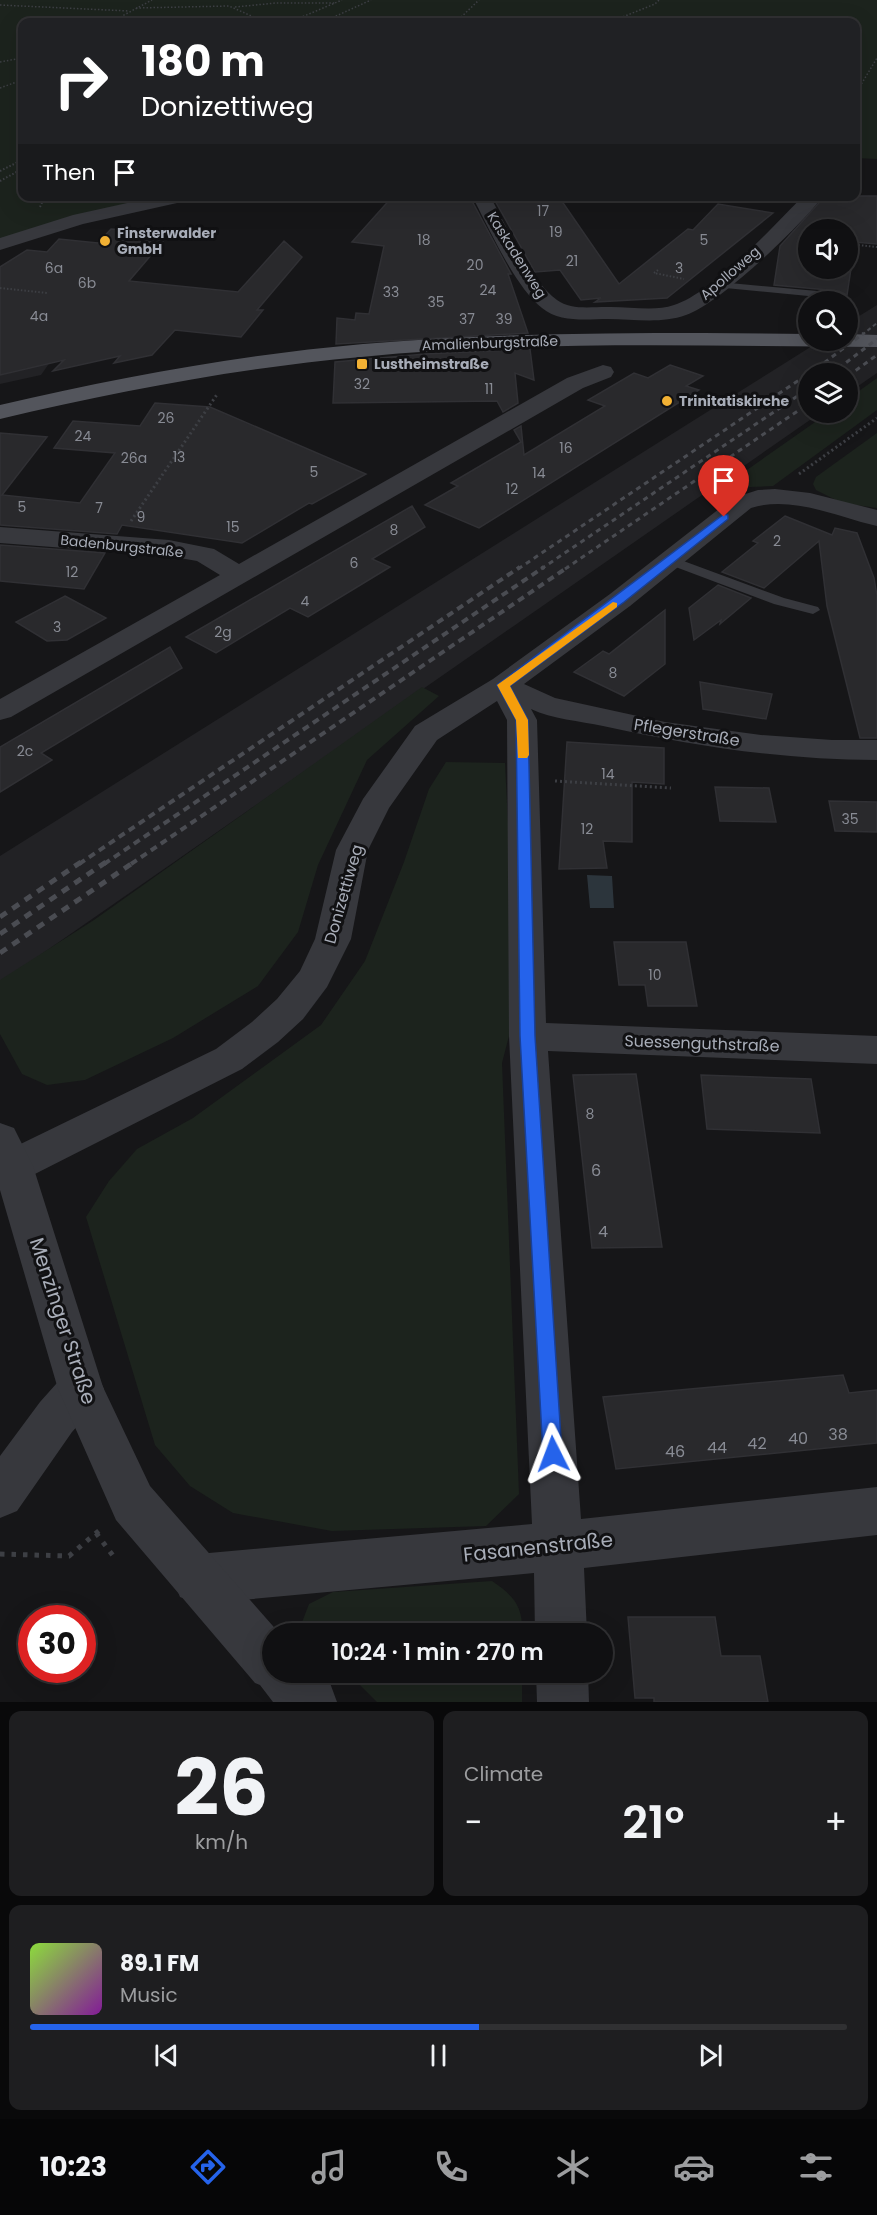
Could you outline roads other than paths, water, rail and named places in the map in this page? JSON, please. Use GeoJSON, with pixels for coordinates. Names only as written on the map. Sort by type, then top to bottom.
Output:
{"type":"FeatureCollection","features":[{"type":"Feature","properties":{"kind":"main road","name":"Amalienburgstraße"},"geometry":{"type":"LineString","coordinates":[[0,412],[153,379],[243,364],[404,347],[580,340],[877,341]]}},
{"type":"Feature","properties":{"kind":"street"},"geometry":{"type":"LineString","coordinates":[[0,244],[79,219],[163,201]]}},
{"type":"Feature","properties":{"kind":"street","name":"Kaskadenweg"},"geometry":{"type":"LineString","coordinates":[[484,201],[533,285],[548,303],[557,309]]}},
{"type":"Feature","properties":{"kind":"street","name":"Apolloweg"},"geometry":{"type":"LineString","coordinates":[[557,309],[599,314],[679,311],[694,305],[719,285],[809,201]]}},
{"type":"Feature","properties":{"kind":"street"},"geometry":{"type":"LineString","coordinates":[[0,711],[575,383],[603,372]]}},
{"type":"Feature","properties":{"kind":"street","name":"Donizettiweg"},"geometry":{"type":"LineString","coordinates":[[7,1152],[229,1059],[265,1032],[290,1009],[314,978],[333,939],[352,850],[374,806],[426,733],[503,685],[670,560],[742,502],[769,496],[808,501],[877,518]]}},
{"type":"Feature","properties":{"kind":"street","name":"Badenburgstraße"},"geometry":{"type":"LineString","coordinates":[[0,535],[169,548],[205,555],[238,574]]}},
{"type":"Feature","properties":{"kind":"street"},"geometry":{"type":"LineString","coordinates":[[503,685],[522,720],[528,1036],[561,1623]]}},
{"type":"Feature","properties":{"kind":"street","name":"Pflegerstraße"},"geometry":{"type":"LineString","coordinates":[[503,685],[546,705],[665,731],[761,744],[832,750],[877,750]]}},
{"type":"Feature","properties":{"kind":"street","name":"Suessenguthstraße"},"geometry":{"type":"LineString","coordinates":[[528,1036],[877,1050]]}},
{"type":"Feature","properties":{"kind":"street","name":"Menzinger Straße"},"geometry":{"type":"LineString","coordinates":[[7,1152],[81,1389],[133,1503],[262,1652]]}},
{"type":"Feature","properties":{"kind":"street"},"geometry":{"type":"LineString","coordinates":[[0,1495],[56,1417],[81,1389]]}},
{"type":"Feature","properties":{"kind":"street","name":"Fasanenstraße"},"geometry":{"type":"LineString","coordinates":[[198,1579],[558,1546],[877,1511]]}},
{"type":"Feature","properties":{"kind":"street"},"geometry":{"type":"LineString","coordinates":[[291,1683],[311,1702]]}},
{"type":"Feature","properties":{"kind":"street"},"geometry":{"type":"LineString","coordinates":[[562,1683],[563,1702]]}},
{"type":"Feature","properties":{"kind":"lane"},"geometry":{"type":"LineString","coordinates":[[719,285],[798,292]]}},
{"type":"Feature","properties":{"kind":"lane"},"geometry":{"type":"LineString","coordinates":[[670,560],[779,601],[813,610]]}},
{"type":"Feature","properties":{"kind":"railway"},"geometry":{"type":"LineString","coordinates":[[862,335],[877,323]]}},
{"type":"Feature","properties":{"kind":"railway"},"geometry":{"type":"LineString","coordinates":[[824,363],[864,333]]}},
{"type":"Feature","properties":{"kind":"railway"},"geometry":{"type":"LineString","coordinates":[[845,363],[877,339]]}},
{"type":"Feature","properties":{"kind":"railway"},"geometry":{"type":"LineString","coordinates":[[858,369],[877,355]]}},
{"type":"Feature","properties":{"kind":"railway"},"geometry":{"type":"LineString","coordinates":[[518,569],[798,381]]}},
{"type":"Feature","properties":{"kind":"railway"},"geometry":{"type":"LineString","coordinates":[[541,569],[798,396]]}},
{"type":"Feature","properties":{"kind":"railway"},"geometry":{"type":"LineString","coordinates":[[565,569],[798,411]]}},
{"type":"Feature","properties":{"kind":"railway"},"geometry":{"type":"LineString","coordinates":[[79,864],[520,567]]}},
{"type":"Feature","properties":{"kind":"railway"},"geometry":{"type":"LineString","coordinates":[[104,864],[544,567]]}},
{"type":"Feature","properties":{"kind":"railway"},"geometry":{"type":"LineString","coordinates":[[131,864],[568,567]]}},
{"type":"Feature","properties":{"kind":"railway"},"geometry":{"type":"LineString","coordinates":[[0,917],[81,862]]}},
{"type":"Feature","properties":{"kind":"railway"},"geometry":{"type":"LineString","coordinates":[[0,934],[106,862]]}},
{"type":"Feature","properties":{"kind":"railway"},"geometry":{"type":"LineString","coordinates":[[0,953],[134,862]]}},
{"type":"Feature","properties":{"kind":"place","name":"Finsterwalder GmbH"},"geometry":{"type":"Point","coordinates":[105,241]}},
{"type":"Feature","properties":{"kind":"place","name":"Lustheimstraße"},"geometry":{"type":"Point","coordinates":[362,364]}},
{"type":"Feature","properties":{"kind":"place","name":"Trinitatiskirche"},"geometry":{"type":"Point","coordinates":[667,401]}}]}
